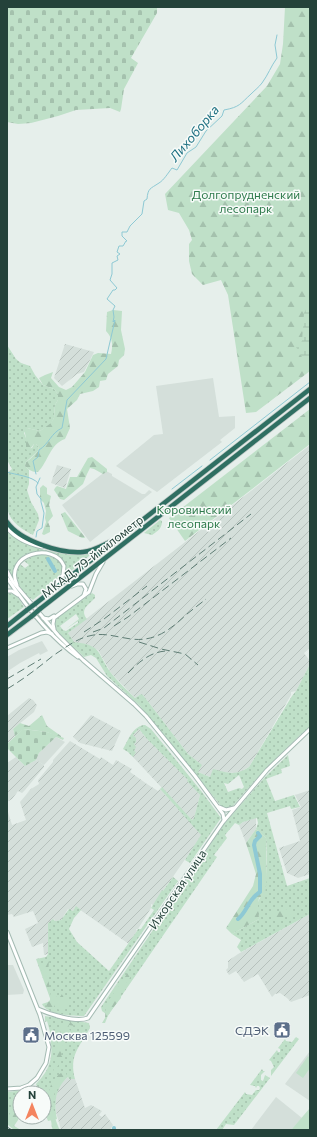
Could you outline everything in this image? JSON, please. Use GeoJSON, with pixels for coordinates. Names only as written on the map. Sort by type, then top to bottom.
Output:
{"type":"FeatureCollection","features":[{"type":"Feature","properties":{"kind":"highway","name":"МКАД, 79-й километр"},"geometry":{"type":"LineString","coordinates":[[7,626],[310,389]]}},
{"type":"Feature","properties":{"kind":"highway","name":"МКАД, 79-й километр"},"geometry":{"type":"LineString","coordinates":[[7,635],[310,398]]}},
{"type":"Feature","properties":{"kind":"highway"},"geometry":{"type":"LineString","coordinates":[[7,522],[14,531],[24,537],[58,549],[77,552],[98,548],[121,537]]}},
{"type":"Feature","properties":{"kind":"main road"},"geometry":{"type":"LineString","coordinates":[[7,528],[23,541],[36,546],[58,549]]}},
{"type":"Feature","properties":{"kind":"main road"},"geometry":{"type":"LineString","coordinates":[[20,590],[15,576],[17,565],[24,558],[29,556],[38,553],[46,554],[61,560],[64,570],[62,577],[46,596]]}},
{"type":"Feature","properties":{"kind":"main road"},"geometry":{"type":"LineString","coordinates":[[58,635],[53,627],[54,618],[89,592],[97,570],[107,557]]}},
{"type":"Feature","properties":{"kind":"main road"},"geometry":{"type":"LineString","coordinates":[[7,572],[41,616],[58,635],[83,660],[146,716],[223,814],[224,820]]}},
{"type":"Feature","properties":{"kind":"main road"},"geometry":{"type":"LineString","coordinates":[[7,578],[24,601],[54,636],[70,651],[83,660]]}},
{"type":"Feature","properties":{"kind":"main road"},"geometry":{"type":"LineString","coordinates":[[41,616],[46,619],[52,618],[83,596],[86,592],[85,588],[80,583],[67,589]]}},
{"type":"Feature","properties":{"kind":"main road"},"geometry":{"type":"LineString","coordinates":[[7,591],[16,593],[24,601]]}},
{"type":"Feature","properties":{"kind":"main road"},"geometry":{"type":"LineString","coordinates":[[7,623],[16,619]]}},
{"type":"Feature","properties":{"kind":"main road"},"geometry":{"type":"LineString","coordinates":[[7,648],[41,633],[47,632],[54,636]]}},
{"type":"Feature","properties":{"kind":"main road","name":"Ижорская улица"},"geometry":{"type":"LineString","coordinates":[[38,1009],[57,1016],[80,1019],[88,1018],[224,820],[267,770],[310,729]]}},
{"type":"Feature","properties":{"kind":"main road"},"geometry":{"type":"LineString","coordinates":[[214,803],[223,810],[229,810],[235,807]]}},
{"type":"Feature","properties":{"kind":"main road"},"geometry":{"type":"LineString","coordinates":[[7,932],[38,1009],[49,1044],[49,1053],[46,1063],[41,1073],[33,1082],[18,1089],[7,1089]]}},
{"type":"Feature","properties":{"kind":"shaded area"},"geometry":{"type":"Polygon","coordinates":[[[65,344],[94,352],[84,372],[77,374],[62,386],[54,378],[65,344]]]}},
{"type":"Feature","properties":{"kind":"shaded area"},"geometry":{"type":"Polygon","coordinates":[[[213,378],[219,417],[235,416],[235,428],[220,440],[222,442],[157,492],[116,466],[154,435],[163,434],[156,386],[213,378]]]}},
{"type":"Feature","properties":{"kind":"shaded area"},"geometry":{"type":"Polygon","coordinates":[[[310,445],[310,648],[304,653],[310,661],[310,664],[296,691],[291,692],[291,695],[249,767],[240,772],[224,772],[210,777],[198,772],[201,765],[188,754],[143,695],[141,694],[135,698],[111,673],[98,650],[74,643],[68,633],[310,445]]]}},
{"type":"Feature","properties":{"kind":"shaded area"},"geometry":{"type":"Polygon","coordinates":[[[57,465],[71,469],[65,488],[51,483],[57,465]]]}},
{"type":"Feature","properties":{"kind":"shaded area"},"geometry":{"type":"Polygon","coordinates":[[[106,471],[142,494],[145,494],[149,490],[152,492],[90,542],[62,505],[106,471]]]}},
{"type":"Feature","properties":{"kind":"shaded area"},"geometry":{"type":"Polygon","coordinates":[[[42,641],[48,651],[40,655],[39,653],[20,663],[8,671],[9,673],[7,674],[7,657],[19,650],[42,641]]]}},
{"type":"Feature","properties":{"kind":"shaded area"},"geometry":{"type":"Polygon","coordinates":[[[29,698],[37,705],[34,712],[13,729],[15,736],[7,744],[7,716],[29,698]]]}},
{"type":"Feature","properties":{"kind":"shaded area"},"geometry":{"type":"Polygon","coordinates":[[[91,715],[121,731],[112,751],[80,743],[73,737],[91,715]]]}},
{"type":"Feature","properties":{"kind":"shaded area"},"geometry":{"type":"Polygon","coordinates":[[[139,729],[188,780],[200,795],[194,818],[192,820],[133,757],[133,735],[139,729]]]}},
{"type":"Feature","properties":{"kind":"shaded area"},"geometry":{"type":"Polygon","coordinates":[[[56,737],[65,742],[44,765],[36,760],[39,753],[56,737]]]}},
{"type":"Feature","properties":{"kind":"shaded area"},"geometry":{"type":"Polygon","coordinates":[[[70,741],[113,765],[116,760],[132,769],[130,772],[158,791],[160,789],[202,835],[153,905],[151,904],[151,908],[138,929],[136,929],[137,931],[129,944],[76,907],[73,911],[68,909],[61,920],[55,921],[54,919],[48,923],[48,954],[44,955],[43,943],[32,947],[25,929],[38,923],[33,911],[14,917],[12,914],[7,915],[7,809],[12,825],[26,820],[20,802],[31,789],[39,784],[38,780],[70,741]]]}},
{"type":"Feature","properties":{"kind":"shaded area"},"geometry":{"type":"Polygon","coordinates":[[[16,757],[25,766],[36,760],[44,765],[44,767],[22,793],[18,791],[12,799],[7,802],[7,763],[16,757]]]}},
{"type":"Feature","properties":{"kind":"shaded area"},"geometry":{"type":"Polygon","coordinates":[[[310,790],[310,874],[298,878],[287,873],[279,848],[300,841],[292,810],[301,807],[295,795],[310,790]]]}},
{"type":"Feature","properties":{"kind":"shaded area"},"geometry":{"type":"Polygon","coordinates":[[[256,818],[256,829],[246,843],[239,825],[243,822],[256,818]]]}},
{"type":"Feature","properties":{"kind":"shaded area"},"geometry":{"type":"Polygon","coordinates":[[[310,914],[310,995],[291,1002],[280,993],[275,994],[272,997],[258,974],[244,982],[236,971],[229,975],[226,970],[228,968],[228,961],[310,914]]]}},
{"type":"Feature","properties":{"kind":"shaded area"},"geometry":{"type":"Polygon","coordinates":[[[7,965],[13,965],[24,990],[23,994],[7,995],[7,965]]]}},
{"type":"Feature","properties":{"kind":"shaded area"},"geometry":{"type":"Polygon","coordinates":[[[310,1051],[310,1101],[285,1084],[310,1051]]]}},
{"type":"Feature","properties":{"kind":"shaded area"},"geometry":{"type":"Polygon","coordinates":[[[68,1077],[69,1079],[75,1079],[85,1108],[91,1105],[102,1111],[99,1115],[102,1117],[105,1114],[113,1125],[110,1130],[61,1130],[56,1112],[55,1101],[61,1083],[68,1077]]]}},
{"type":"Feature","properties":{"kind":"shaded area"},"geometry":{"type":"Polygon","coordinates":[[[276,1097],[302,1118],[291,1130],[251,1130],[276,1097]]]}},
{"type":"Feature","properties":{"kind":"green space"},"geometry":{"type":"Polygon","coordinates":[[[7,7],[157,7],[157,13],[131,58],[138,63],[124,89],[120,112],[110,108],[76,110],[31,123],[18,124],[7,122],[7,7]]]}},
{"type":"Feature","properties":{"kind":"green space","name":"Долгопрудненский лесопарк"},"geometry":{"type":"Polygon","coordinates":[[[285,7],[310,7],[310,371],[256,412],[246,413],[228,295],[221,280],[203,285],[192,274],[189,261],[189,244],[192,240],[189,230],[179,213],[168,210],[165,194],[267,86],[280,64],[283,44],[285,7]]]}},
{"type":"Feature","properties":{"kind":"green space"},"geometry":{"type":"Polygon","coordinates":[[[310,302],[310,365],[303,359],[296,347],[302,341],[304,313],[310,302]]]}},
{"type":"Feature","properties":{"kind":"green space"},"geometry":{"type":"Polygon","coordinates":[[[113,310],[122,311],[121,330],[125,349],[124,355],[119,360],[118,366],[108,374],[106,380],[100,381],[99,387],[93,391],[80,394],[77,400],[67,409],[70,428],[65,439],[56,445],[38,472],[34,472],[25,466],[26,462],[39,450],[38,446],[34,444],[28,452],[26,449],[24,429],[27,428],[40,431],[51,423],[54,418],[55,405],[58,400],[58,394],[54,389],[43,385],[39,378],[53,372],[51,378],[59,387],[66,390],[72,387],[85,372],[93,355],[98,353],[111,354],[112,342],[106,331],[107,312],[113,310]]]}},
{"type":"Feature","properties":{"kind":"green space"},"geometry":{"type":"Polygon","coordinates":[[[7,345],[16,359],[21,363],[30,366],[43,385],[54,389],[58,394],[54,418],[51,424],[40,431],[27,428],[24,433],[26,438],[26,449],[32,448],[34,444],[36,444],[39,450],[26,462],[25,466],[29,470],[29,484],[27,490],[31,502],[38,514],[39,520],[33,535],[22,529],[10,517],[7,503],[7,473],[12,469],[7,460],[7,345]]]}},
{"type":"Feature","properties":{"kind":"green space","name":"Коровинский лесопарк"},"geometry":{"type":"Polygon","coordinates":[[[310,409],[310,444],[185,541],[169,518],[310,409]]]}},
{"type":"Feature","properties":{"kind":"green space"},"geometry":{"type":"Polygon","coordinates":[[[92,457],[107,469],[107,472],[103,474],[90,468],[83,484],[64,500],[60,499],[54,490],[55,488],[57,486],[66,489],[70,477],[77,477],[88,458],[92,457]]]}},
{"type":"Feature","properties":{"kind":"green space"},"geometry":{"type":"Polygon","coordinates":[[[43,485],[47,488],[47,494],[51,496],[49,505],[53,516],[48,522],[50,532],[44,535],[42,534],[46,522],[46,511],[44,503],[40,499],[40,488],[43,485]]]}},
{"type":"Feature","properties":{"kind":"green space"},"geometry":{"type":"Polygon","coordinates":[[[65,512],[85,538],[68,531],[61,514],[65,512]]]}},
{"type":"Feature","properties":{"kind":"green space"},"geometry":{"type":"Polygon","coordinates":[[[160,520],[162,521],[161,526],[156,532],[152,535],[144,533],[160,520]]]}},
{"type":"Feature","properties":{"kind":"green space"},"geometry":{"type":"Polygon","coordinates":[[[7,530],[22,542],[47,551],[79,554],[95,551],[65,576],[65,566],[61,558],[52,553],[42,551],[31,552],[22,557],[15,565],[13,578],[7,567],[7,530]]]}},
{"type":"Feature","properties":{"kind":"green space"},"geometry":{"type":"Polygon","coordinates":[[[36,555],[43,555],[53,558],[62,564],[62,569],[57,579],[33,600],[22,590],[18,581],[17,572],[20,564],[25,568],[29,565],[24,561],[36,555]]]}},
{"type":"Feature","properties":{"kind":"green space"},"geometry":{"type":"Polygon","coordinates":[[[7,593],[16,596],[24,607],[7,619],[7,593]]]}},
{"type":"Feature","properties":{"kind":"green space"},"geometry":{"type":"Polygon","coordinates":[[[92,593],[95,595],[95,598],[84,610],[87,619],[68,633],[74,642],[90,645],[95,648],[111,673],[135,698],[141,694],[143,695],[188,754],[202,765],[198,772],[210,777],[213,769],[223,772],[236,773],[249,767],[296,691],[310,664],[310,726],[289,745],[232,807],[227,810],[222,807],[140,706],[107,676],[96,658],[91,655],[84,657],[61,635],[55,628],[54,623],[57,618],[92,593]],[[76,614],[60,626],[63,630],[66,631],[78,623],[78,621],[66,629],[79,619],[76,614]],[[239,775],[228,784],[224,783],[228,792],[239,788],[242,789],[244,787],[239,775]]]}},
{"type":"Feature","properties":{"kind":"green space"},"geometry":{"type":"Polygon","coordinates":[[[42,715],[47,726],[61,736],[61,738],[47,732],[24,729],[15,736],[13,729],[20,723],[29,726],[42,715]]]}},
{"type":"Feature","properties":{"kind":"green space"},"geometry":{"type":"Polygon","coordinates":[[[145,725],[151,729],[221,818],[190,863],[185,860],[201,835],[160,789],[162,787],[192,820],[194,818],[200,795],[187,781],[188,780],[139,729],[133,735],[136,738],[136,742],[134,744],[136,747],[134,751],[136,752],[133,757],[123,749],[133,732],[139,727],[145,725]]]}},
{"type":"Feature","properties":{"kind":"green space"},"geometry":{"type":"Polygon","coordinates":[[[23,729],[47,732],[64,738],[63,740],[56,737],[39,753],[36,760],[25,766],[7,748],[7,744],[23,729]]]}},
{"type":"Feature","properties":{"kind":"green space"},"geometry":{"type":"Polygon","coordinates":[[[288,755],[290,766],[281,769],[282,773],[266,779],[275,801],[294,795],[300,807],[291,809],[290,806],[267,813],[287,886],[310,878],[310,914],[241,952],[237,947],[241,940],[232,934],[259,919],[258,902],[265,889],[267,851],[266,838],[256,829],[258,823],[257,818],[243,822],[239,825],[235,823],[225,835],[227,838],[214,855],[217,857],[105,1020],[106,1014],[102,1011],[101,1007],[225,823],[265,777],[288,755]]]}},
{"type":"Feature","properties":{"kind":"green space"},"geometry":{"type":"Polygon","coordinates":[[[256,829],[266,838],[267,879],[265,894],[259,898],[259,919],[232,934],[226,928],[253,886],[256,874],[246,843],[256,829]]]}},
{"type":"Feature","properties":{"kind":"green space"},"geometry":{"type":"Polygon","coordinates":[[[173,877],[178,881],[84,1016],[55,1013],[45,1008],[42,1004],[51,1001],[36,959],[46,957],[48,954],[48,923],[53,919],[55,921],[61,920],[69,909],[73,911],[76,906],[81,910],[74,918],[69,929],[77,942],[109,971],[138,929],[141,929],[154,910],[151,908],[162,890],[163,891],[173,877]]]}},
{"type":"Feature","properties":{"kind":"green space"},"geometry":{"type":"Polygon","coordinates":[[[285,909],[292,910],[293,914],[278,920],[273,916],[273,913],[285,909]]]}},
{"type":"Feature","properties":{"kind":"green space"},"geometry":{"type":"Polygon","coordinates":[[[49,958],[48,977],[51,997],[56,995],[58,1000],[62,994],[64,994],[68,1003],[64,1012],[62,1009],[59,1010],[55,1005],[52,1010],[45,1005],[50,1000],[50,997],[40,967],[44,961],[49,958]]]}},
{"type":"Feature","properties":{"kind":"green space"},"geometry":{"type":"Polygon","coordinates":[[[129,971],[133,973],[121,992],[121,998],[109,1013],[105,1023],[102,1023],[105,1018],[106,1004],[129,971]]]}},
{"type":"Feature","properties":{"kind":"green space"},"geometry":{"type":"Polygon","coordinates":[[[45,1016],[89,1023],[90,1028],[74,1058],[73,1071],[75,1079],[69,1079],[68,1077],[60,1086],[56,1096],[57,1119],[52,1120],[52,1085],[36,1084],[48,1068],[51,1057],[51,1035],[47,1021],[45,1022],[45,1016]]]}},
{"type":"Feature","properties":{"kind":"green space"},"geometry":{"type":"Polygon","coordinates":[[[68,1022],[75,1026],[69,1025],[68,1028],[71,1031],[75,1030],[78,1032],[75,1035],[67,1037],[66,1041],[62,1044],[64,1047],[61,1055],[63,1058],[57,1067],[56,1075],[52,1076],[60,1034],[59,1026],[60,1024],[64,1026],[68,1022]]]}},
{"type":"Feature","properties":{"kind":"green space"},"geometry":{"type":"Polygon","coordinates":[[[296,1037],[299,1039],[271,1076],[271,1070],[274,1067],[269,1060],[277,1050],[280,1052],[280,1049],[278,1048],[285,1039],[286,1041],[292,1042],[296,1037]]]}},
{"type":"Feature","properties":{"kind":"green space"},"geometry":{"type":"Polygon","coordinates":[[[308,1056],[310,1058],[310,1068],[303,1078],[296,1073],[308,1056]]]}},
{"type":"Feature","properties":{"kind":"green space"},"geometry":{"type":"Polygon","coordinates":[[[262,1069],[265,1071],[261,1075],[261,1080],[263,1081],[265,1075],[270,1078],[234,1125],[226,1124],[222,1130],[216,1130],[245,1092],[246,1094],[252,1095],[256,1090],[259,1090],[259,1086],[256,1088],[255,1086],[250,1085],[262,1069]]]}},
{"type":"Feature","properties":{"kind":"green space"},"geometry":{"type":"Polygon","coordinates":[[[63,1072],[66,1073],[67,1076],[59,1083],[54,1094],[54,1113],[60,1130],[53,1130],[51,1085],[57,1076],[63,1072]]]}},
{"type":"Feature","properties":{"kind":"green space"},"geometry":{"type":"Polygon","coordinates":[[[12,1091],[12,1125],[15,1125],[21,1130],[14,1130],[7,1124],[7,1092],[12,1091]]]}},
{"type":"Feature","properties":{"kind":"green space"},"geometry":{"type":"Polygon","coordinates":[[[310,1108],[310,1130],[291,1130],[310,1108]]]}},
{"type":"Feature","properties":{"kind":"green space"},"geometry":{"type":"Polygon","coordinates":[[[12,1110],[12,1125],[19,1130],[16,1130],[7,1123],[12,1110]]]}},
{"type":"Feature","properties":{"kind":"waterway","name":"Лихоборка"},"geometry":{"type":"LineString","coordinates":[[36,474],[33,461],[38,457],[39,450],[58,430],[62,428],[67,400],[106,359],[115,320],[113,322],[113,310],[115,306],[107,299],[113,290],[117,288],[110,280],[112,274],[112,263],[118,260],[117,256],[120,254],[117,252],[119,246],[123,246],[127,241],[122,236],[122,232],[127,232],[130,226],[142,214],[144,201],[147,199],[150,189],[163,180],[172,168],[177,170],[187,153],[196,147],[206,131],[222,116],[224,110],[239,105],[262,83],[277,58],[275,45],[277,35]]}},
{"type":"Feature","properties":{"kind":"waterway"},"geometry":{"type":"LineString","coordinates":[[210,460],[310,382]]}},
{"type":"Feature","properties":{"kind":"waterway"},"geometry":{"type":"LineString","coordinates":[[172,489],[202,466]]}},
{"type":"Feature","properties":{"kind":"waterway"},"geometry":{"type":"LineString","coordinates":[[7,472],[28,477],[38,483]]}},
{"type":"Feature","properties":{"kind":"waterway","name":"Лихоборка"},"geometry":{"type":"LineString","coordinates":[[36,537],[37,531],[42,528],[44,513],[41,499],[37,494],[36,487],[40,478]]}},
{"type":"Feature","properties":{"kind":"waterway","name":"Лихоборка"},"geometry":{"type":"LineString","coordinates":[[48,559],[55,571]]}},
{"type":"Feature","properties":{"kind":"waterway","name":"Лихоборка"},"geometry":{"type":"LineString","coordinates":[[238,919],[244,913],[253,898],[260,892],[260,874],[254,845],[255,841],[260,836],[258,833]]}},
{"type":"Feature","properties":{"kind":"railway"},"geometry":{"type":"LineString","coordinates":[[93,632],[104,628],[251,514]]}},
{"type":"Feature","properties":{"kind":"railway"},"geometry":{"type":"LineString","coordinates":[[114,626],[128,617],[231,538]]}},
{"type":"Feature","properties":{"kind":"railway"},"geometry":{"type":"LineString","coordinates":[[84,632],[104,619],[147,586]]}},
{"type":"Feature","properties":{"kind":"railway"},"geometry":{"type":"LineString","coordinates":[[7,689],[54,655],[80,639],[100,634],[131,639],[147,639],[155,637],[168,630],[206,599]]}},
{"type":"Feature","properties":{"kind":"railway"},"geometry":{"type":"LineString","coordinates":[[139,642],[161,649],[185,654],[198,665]]}},
{"type":"Feature","properties":{"kind":"railway"},"geometry":{"type":"LineString","coordinates":[[128,673],[141,661],[155,653],[166,651]]}},
{"type":"Feature","properties":{"kind":"railway"},"geometry":{"type":"LineString","coordinates":[[7,679],[41,659]]}},
{"type":"Feature","properties":{"kind":"railway"},"geometry":{"type":"LineString","coordinates":[[7,1127],[12,1130]]}},
{"type":"Feature","properties":{"kind":"place","name":"СДЭК"},"geometry":{"type":"Point","coordinates":[282,1030]}},
{"type":"Feature","properties":{"kind":"place","name":"Москва 125599"},"geometry":{"type":"Point","coordinates":[31,1035]}}]}
